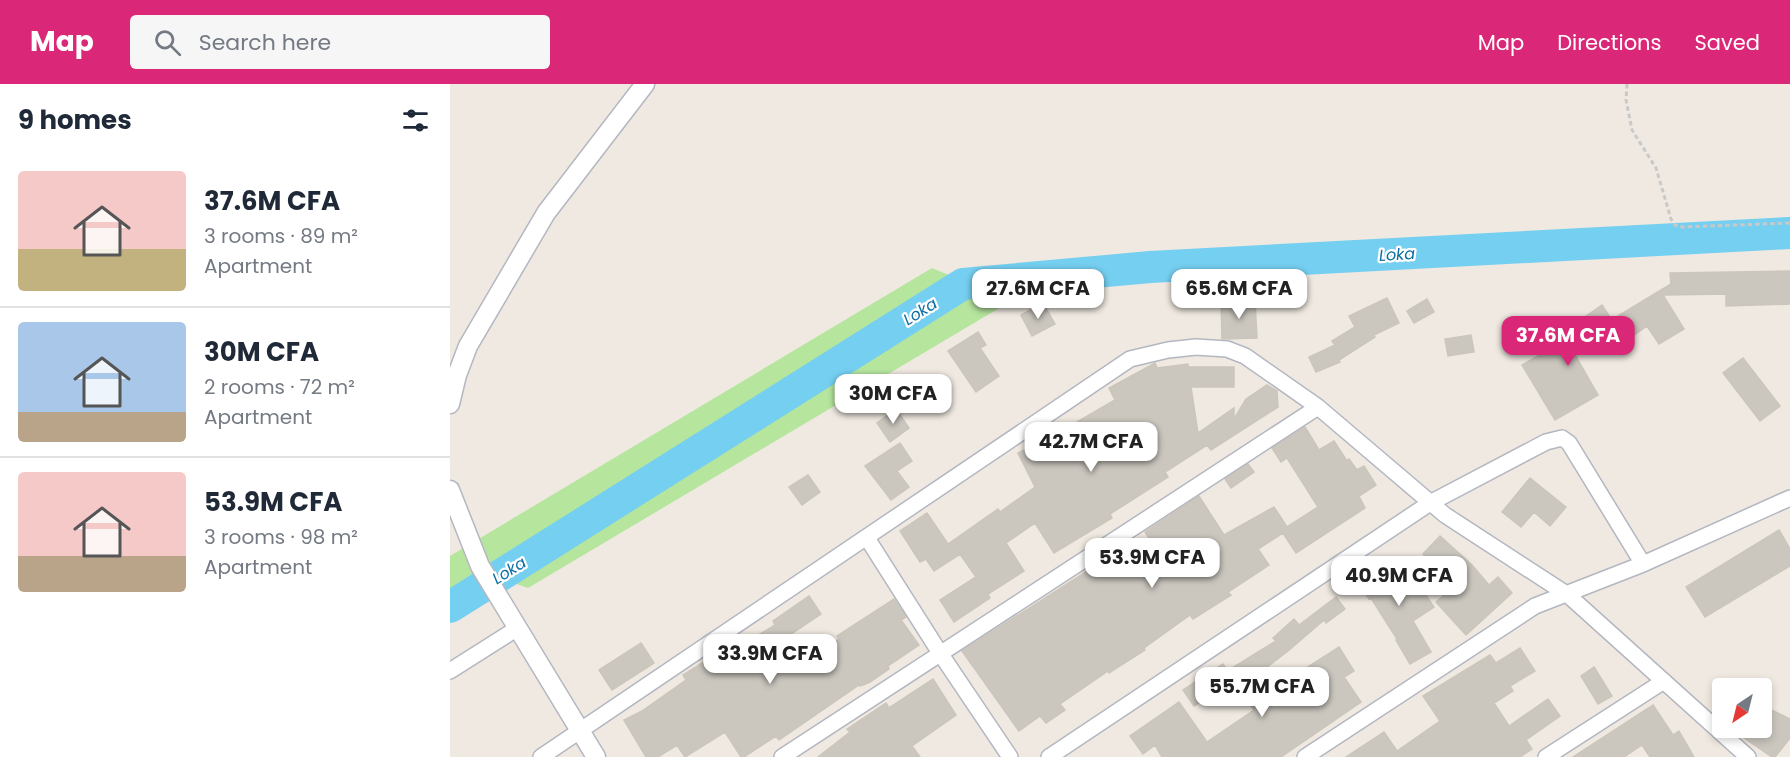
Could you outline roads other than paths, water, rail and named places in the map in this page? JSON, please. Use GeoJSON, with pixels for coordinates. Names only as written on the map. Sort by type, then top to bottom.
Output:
{"type":"FeatureCollection","features":[{"type":"Feature","properties":{"kind":"street"},"geometry":{"type":"LineString","coordinates":[[450,404],[457,375],[468,346],[546,213],[645,84]]}},
{"type":"Feature","properties":{"kind":"street"},"geometry":{"type":"LineString","coordinates":[[541,757],[1130,359],[1168,350],[1196,347],[1227,349],[1245,356],[1317,407],[1430,503],[1461,526],[1568,595],[1749,757]]}},
{"type":"Feature","properties":{"kind":"street"},"geometry":{"type":"LineString","coordinates":[[782,757],[1317,407]]}},
{"type":"Feature","properties":{"kind":"street"},"geometry":{"type":"LineString","coordinates":[[1049,757],[1430,503],[1546,442],[1563,438],[1573,449],[1643,564]]}},
{"type":"Feature","properties":{"kind":"street"},"geometry":{"type":"LineString","coordinates":[[450,490],[480,566],[516,629],[597,757]]}},
{"type":"Feature","properties":{"kind":"street"},"geometry":{"type":"LineString","coordinates":[[1305,757],[1521,614],[1643,564],[1790,498]]}},
{"type":"Feature","properties":{"kind":"street"},"geometry":{"type":"LineString","coordinates":[[867,538],[1010,757]]}},
{"type":"Feature","properties":{"kind":"street"},"geometry":{"type":"LineString","coordinates":[[450,671],[516,629]]}},
{"type":"Feature","properties":{"kind":"street"},"geometry":{"type":"LineString","coordinates":[[1546,757],[1664,681]]}},
{"type":"Feature","properties":{"kind":"waterway","name":"Loka"},"geometry":{"type":"LineString","coordinates":[[450,607],[963,284],[1150,267],[1790,233]]}}]}
